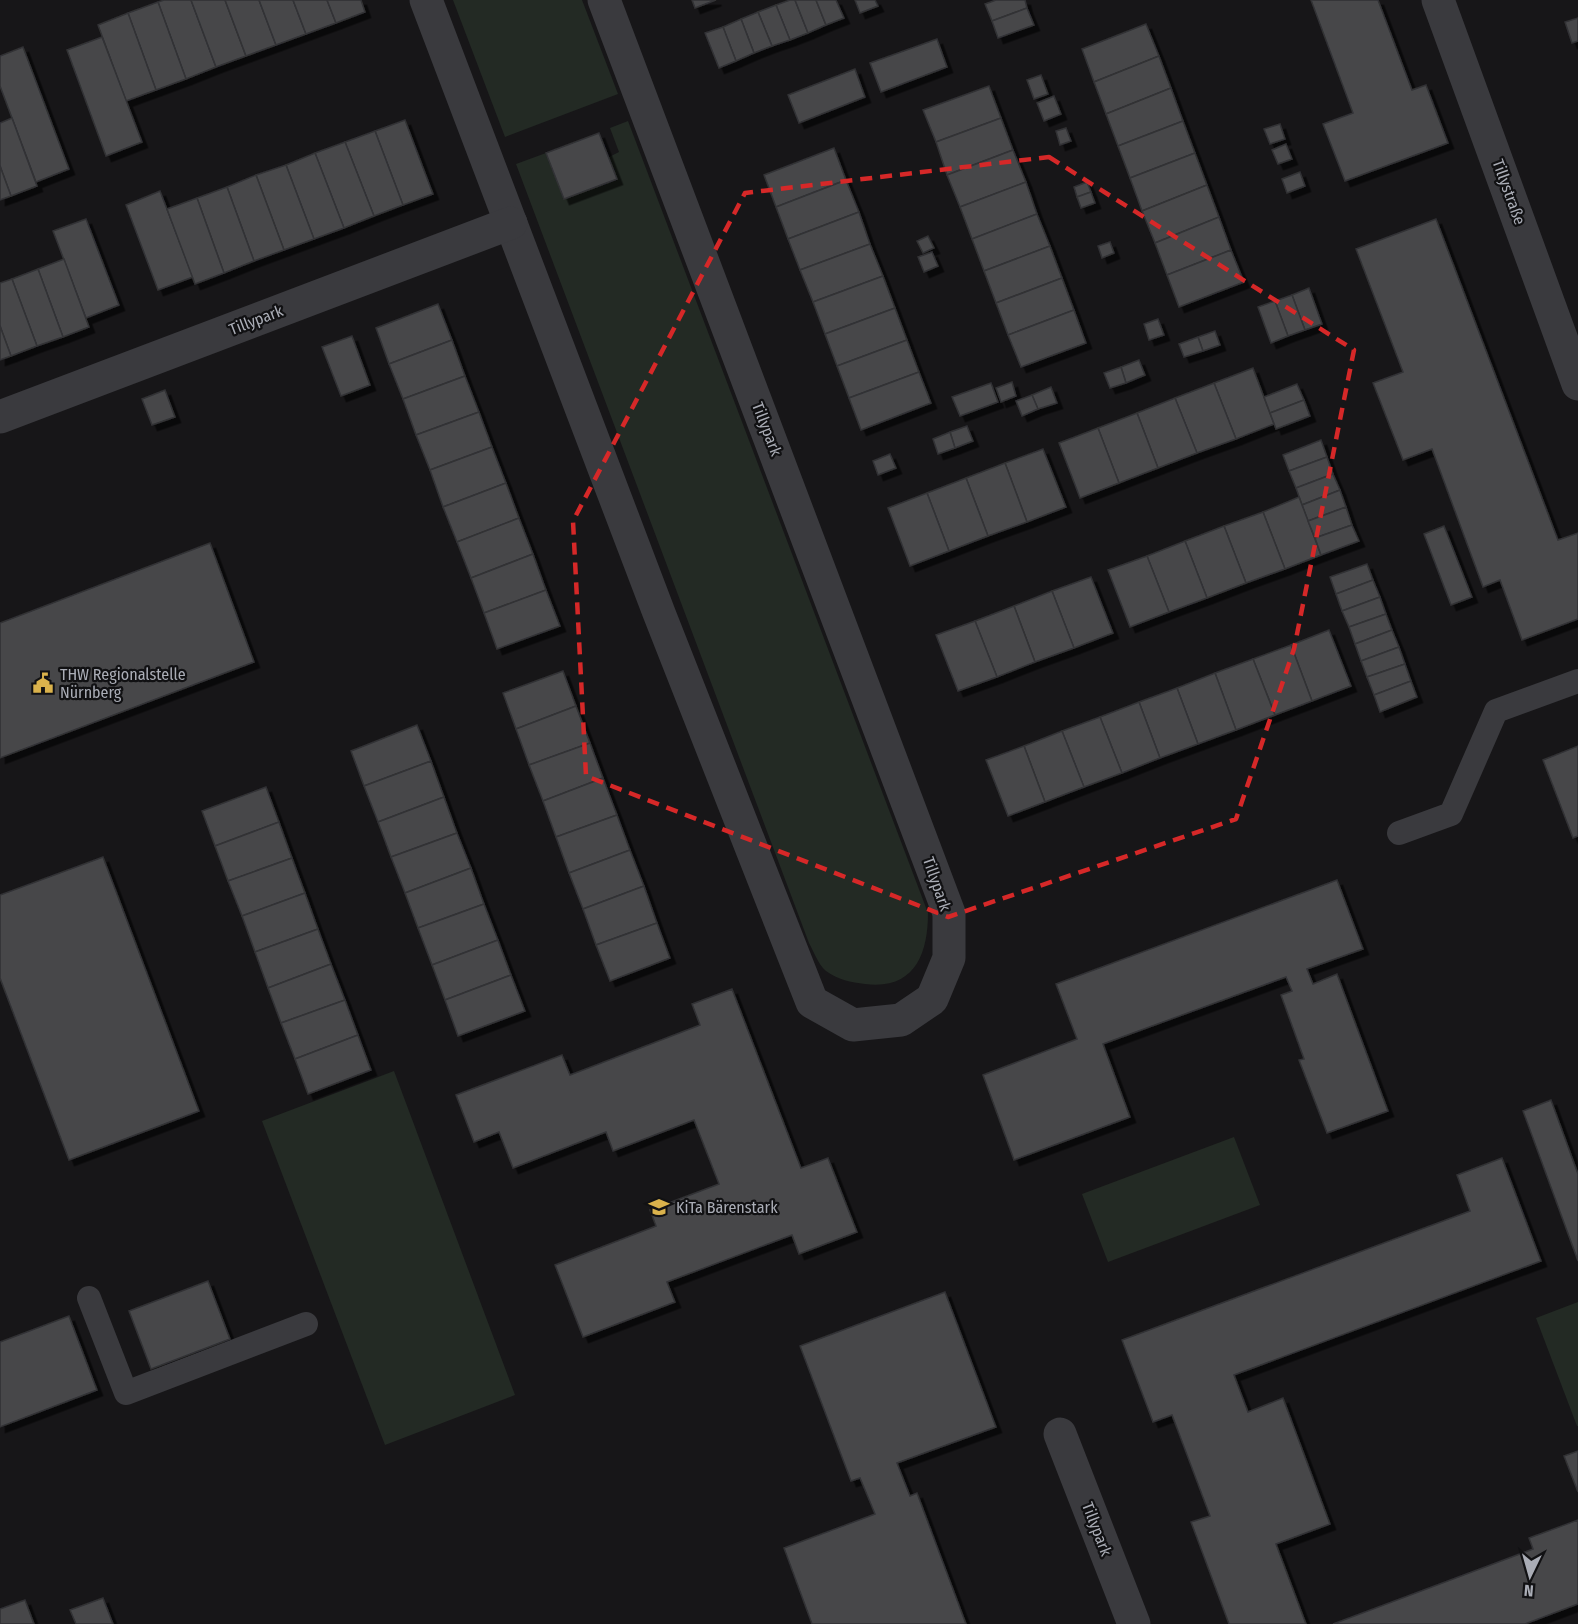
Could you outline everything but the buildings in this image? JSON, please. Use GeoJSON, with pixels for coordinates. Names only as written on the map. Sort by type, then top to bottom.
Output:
{"type":"FeatureCollection","features":[{"type":"Feature","properties":{"kind":"street","name":"Tillypark"},"geometry":{"type":"LineString","coordinates":[[426,0],[659,613],[812,1002],[853,1025],[901,1020],[933,999],[949,958],[949,913],[604,0]]}},
{"type":"Feature","properties":{"kind":"street","name":"Tillystraße"},"geometry":{"type":"LineString","coordinates":[[1438,0],[1578,384]]}},
{"type":"Feature","properties":{"kind":"street","name":"Tillypark"},"geometry":{"type":"LineString","coordinates":[[0,417],[511,223]]}},
{"type":"Feature","properties":{"kind":"street","name":"Tillypark"},"geometry":{"type":"LineString","coordinates":[[1060,1434],[1134,1624]]}},
{"type":"Feature","properties":{"kind":"lane"},"geometry":{"type":"LineString","coordinates":[[1399,833],[1451,814],[1496,711],[1578,681]]}},
{"type":"Feature","properties":{"kind":"lane"},"geometry":{"type":"LineString","coordinates":[[89,1298],[126,1393],[306,1324]]}},
{"type":"Feature","properties":{"kind":"highlighted area"},"geometry":{"type":"Polygon","coordinates":[[[1049,157],[1354,350],[1294,649],[1236,819],[948,917],[586,776],[573,521],[745,193],[1049,157]]]}},
{"type":"Feature","properties":{"kind":"shaded area"},"geometry":{"type":"Polygon","coordinates":[[[453,0],[582,0],[618,94],[505,137],[453,0]]]}},
{"type":"Feature","properties":{"kind":"shaded area"},"geometry":{"type":"Polygon","coordinates":[[[628,121],[928,913],[925,943],[921,956],[906,975],[896,981],[865,984],[835,977],[823,968],[809,943],[516,164],[546,153],[564,199],[617,180],[609,157],[619,152],[610,128],[628,121]]]}},
{"type":"Feature","properties":{"kind":"shaded area"},"geometry":{"type":"Polygon","coordinates":[[[394,1071],[515,1395],[385,1445],[262,1121],[394,1071]]]}},
{"type":"Feature","properties":{"kind":"shaded area"},"geometry":{"type":"Polygon","coordinates":[[[1234,1137],[1260,1205],[1108,1262],[1082,1194],[1234,1137]]]}},
{"type":"Feature","properties":{"kind":"shaded area"},"geometry":{"type":"Polygon","coordinates":[[[1578,1302],[1578,1426],[1577,1426],[1536,1318],[1578,1302]]]}},
{"type":"Feature","properties":{"kind":"place","name":"THW Regionalstelle Nürnberg"},"geometry":{"type":"Point","coordinates":[43,683]}},
{"type":"Feature","properties":{"kind":"place","name":"KiTa Bärenstark"},"geometry":{"type":"Point","coordinates":[659,1207]}}]}
